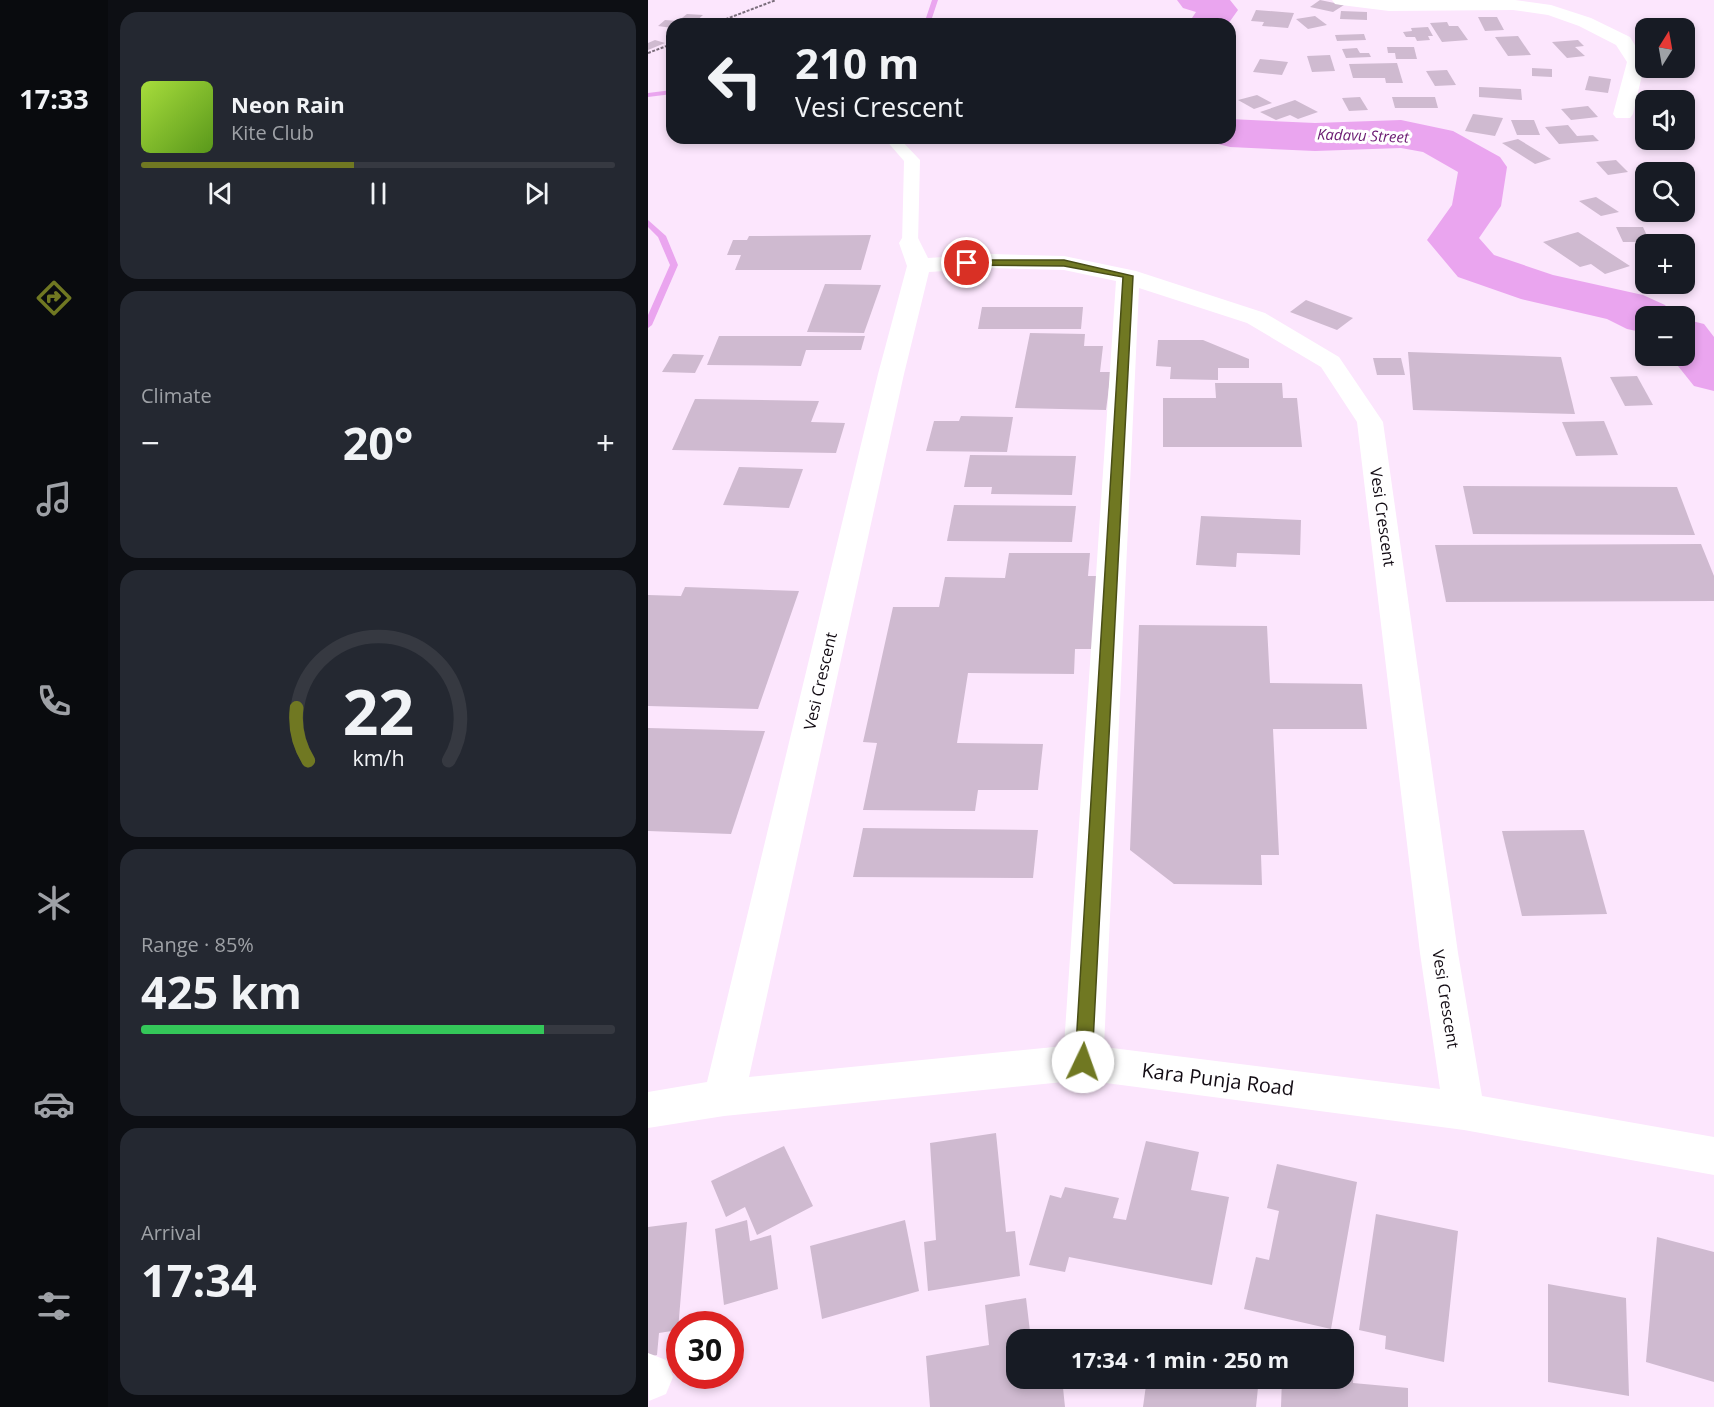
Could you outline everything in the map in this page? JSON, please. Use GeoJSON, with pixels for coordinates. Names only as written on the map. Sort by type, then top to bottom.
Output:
{"type":"FeatureCollection","features":[{"type":"Feature","properties":{"kind":"street"},"geometry":{"type":"LineString","coordinates":[[1341,0],[1389,6],[1513,5],[1551,10],[1585,22],[1623,41],[1636,62],[1623,114]]}},
{"type":"Feature","properties":{"kind":"street","name":"Vesi Crescent"},"geometry":{"type":"LineString","coordinates":[[724,1098],[891,374],[914,255],[991,261],[1064,263],[1128,276],[1256,318],[1330,362],[1371,422],[1439,953],[1464,1111]]}},
{"type":"Feature","properties":{"kind":"street"},"geometry":{"type":"LineString","coordinates":[[1083,1062],[1128,276]]}},
{"type":"Feature","properties":{"kind":"street","name":"Kara Punja Road"},"geometry":{"type":"LineString","coordinates":[[648,1110],[724,1098],[1083,1062],[1464,1111],[1714,1156]]}},
{"type":"Feature","properties":{"kind":"lane"},"geometry":{"type":"LineString","coordinates":[[897,144],[912,160],[914,255]]}},
{"type":"Feature","properties":{"kind":"path"},"geometry":{"type":"LineString","coordinates":[[729,18],[776,0]]}},
{"type":"Feature","properties":{"kind":"path"},"geometry":{"type":"LineString","coordinates":[[648,53],[666,46]]}},
{"type":"Feature","properties":{"kind":"building"},"geometry":{"type":"Polygon","coordinates":[[[1320,0],[1344,5],[1333,12],[1310,7],[1320,0]]]}},
{"type":"Feature","properties":{"kind":"building"},"geometry":{"type":"Polygon","coordinates":[[[1256,10],[1294,13],[1288,28],[1262,26],[1264,22],[1251,21],[1256,10]]]}},
{"type":"Feature","properties":{"kind":"building"},"geometry":{"type":"Polygon","coordinates":[[[1341,11],[1367,12],[1367,20],[1340,19],[1341,11]]]}},
{"type":"Feature","properties":{"kind":"building"},"geometry":{"type":"Polygon","coordinates":[[[687,14],[703,15],[700,18],[682,18],[687,14]]]}},
{"type":"Feature","properties":{"kind":"building"},"geometry":{"type":"Polygon","coordinates":[[[1315,16],[1327,25],[1308,29],[1296,19],[1315,16]]]}},
{"type":"Feature","properties":{"kind":"building"},"geometry":{"type":"Polygon","coordinates":[[[1478,17],[1497,17],[1504,30],[1485,31],[1478,17]]]}},
{"type":"Feature","properties":{"kind":"building"},"geometry":{"type":"Polygon","coordinates":[[[665,20],[666,27],[658,26],[665,20]]]}},
{"type":"Feature","properties":{"kind":"building"},"geometry":{"type":"Polygon","coordinates":[[[1447,22],[1449,26],[1458,26],[1468,40],[1442,42],[1430,23],[1447,22]]]}},
{"type":"Feature","properties":{"kind":"building"},"geometry":{"type":"Polygon","coordinates":[[[1428,27],[1433,36],[1428,36],[1430,40],[1417,41],[1415,37],[1406,37],[1403,32],[1412,31],[1411,28],[1428,27]]]}},
{"type":"Feature","properties":{"kind":"building"},"geometry":{"type":"Polygon","coordinates":[[[1364,34],[1366,40],[1337,41],[1335,35],[1364,34]]]}},
{"type":"Feature","properties":{"kind":"building"},"geometry":{"type":"Polygon","coordinates":[[[1518,36],[1531,55],[1508,56],[1495,37],[1518,36]]]}},
{"type":"Feature","properties":{"kind":"building"},"geometry":{"type":"Polygon","coordinates":[[[655,40],[665,43],[648,50],[648,43],[655,40]]]}},
{"type":"Feature","properties":{"kind":"building"},"geometry":{"type":"Polygon","coordinates":[[[1578,40],[1584,46],[1575,47],[1585,56],[1567,58],[1552,42],[1578,40]]]}},
{"type":"Feature","properties":{"kind":"building"},"geometry":{"type":"Polygon","coordinates":[[[1387,47],[1414,47],[1417,59],[1396,59],[1395,53],[1388,53],[1387,47]]]}},
{"type":"Feature","properties":{"kind":"building"},"geometry":{"type":"Polygon","coordinates":[[[1357,48],[1360,53],[1369,53],[1371,57],[1346,58],[1342,49],[1357,48]]]}},
{"type":"Feature","properties":{"kind":"building"},"geometry":{"type":"Polygon","coordinates":[[[1330,55],[1335,71],[1312,72],[1307,56],[1330,55]]]}},
{"type":"Feature","properties":{"kind":"building"},"geometry":{"type":"Polygon","coordinates":[[[1260,59],[1288,62],[1282,75],[1253,72],[1260,59]]]}},
{"type":"Feature","properties":{"kind":"building"},"geometry":{"type":"Polygon","coordinates":[[[1397,63],[1403,83],[1386,83],[1385,78],[1353,78],[1349,64],[1397,63]]]}},
{"type":"Feature","properties":{"kind":"building"},"geometry":{"type":"Polygon","coordinates":[[[1532,68],[1552,69],[1552,77],[1532,76],[1532,68]]]}},
{"type":"Feature","properties":{"kind":"building"},"geometry":{"type":"Polygon","coordinates":[[[1447,70],[1456,85],[1435,86],[1426,71],[1447,70]]]}},
{"type":"Feature","properties":{"kind":"building"},"geometry":{"type":"Polygon","coordinates":[[[1589,76],[1611,79],[1608,93],[1585,90],[1589,76]]]}},
{"type":"Feature","properties":{"kind":"building"},"geometry":{"type":"Polygon","coordinates":[[[1479,87],[1521,89],[1522,100],[1479,97],[1479,87]]]}},
{"type":"Feature","properties":{"kind":"building"},"geometry":{"type":"Polygon","coordinates":[[[1257,95],[1272,103],[1254,109],[1238,100],[1257,95]]]}},
{"type":"Feature","properties":{"kind":"building"},"geometry":{"type":"Polygon","coordinates":[[[1360,97],[1368,110],[1349,111],[1342,98],[1360,97]]]}},
{"type":"Feature","properties":{"kind":"building"},"geometry":{"type":"Polygon","coordinates":[[[1392,97],[1435,97],[1438,108],[1395,108],[1392,97]]]}},
{"type":"Feature","properties":{"kind":"building"},"geometry":{"type":"Polygon","coordinates":[[[1295,100],[1318,112],[1298,119],[1290,115],[1276,120],[1260,112],[1295,100]]]}},
{"type":"Feature","properties":{"kind":"building"},"geometry":{"type":"Polygon","coordinates":[[[1588,106],[1598,117],[1571,120],[1561,109],[1588,106]]]}},
{"type":"Feature","properties":{"kind":"building"},"geometry":{"type":"Polygon","coordinates":[[[1473,114],[1503,118],[1495,136],[1465,131],[1473,114]]]}},
{"type":"Feature","properties":{"kind":"building"},"geometry":{"type":"Polygon","coordinates":[[[1511,120],[1534,120],[1540,135],[1517,135],[1511,120]]]}},
{"type":"Feature","properties":{"kind":"building"},"geometry":{"type":"Polygon","coordinates":[[[1568,125],[1577,136],[1593,135],[1599,141],[1559,144],[1545,127],[1568,125]]]}},
{"type":"Feature","properties":{"kind":"building"},"geometry":{"type":"Polygon","coordinates":[[[1518,139],[1551,159],[1535,164],[1502,143],[1518,139]]]}},
{"type":"Feature","properties":{"kind":"building"},"geometry":{"type":"Polygon","coordinates":[[[1616,160],[1628,172],[1608,175],[1596,162],[1616,160]]]}},
{"type":"Feature","properties":{"kind":"building"},"geometry":{"type":"Polygon","coordinates":[[[1596,197],[1619,212],[1601,216],[1579,201],[1596,197]]]}},
{"type":"Feature","properties":{"kind":"building"},"geometry":{"type":"Polygon","coordinates":[[[1616,227],[1643,227],[1646,234],[1635,234],[1635,242],[1623,242],[1616,227]]]}},
{"type":"Feature","properties":{"kind":"building"},"geometry":{"type":"Polygon","coordinates":[[[1578,232],[1630,266],[1605,274],[1591,264],[1580,267],[1543,242],[1578,232]]]}},
{"type":"Feature","properties":{"kind":"building"},"geometry":{"type":"Polygon","coordinates":[[[871,235],[861,270],[735,270],[741,255],[727,255],[733,240],[747,240],[749,236],[871,235]]]}},
{"type":"Feature","properties":{"kind":"building"},"geometry":{"type":"Polygon","coordinates":[[[825,284],[881,285],[864,333],[807,332],[825,284]]]}},
{"type":"Feature","properties":{"kind":"building"},"geometry":{"type":"Polygon","coordinates":[[[1306,300],[1353,318],[1337,330],[1290,312],[1306,300]]]}},
{"type":"Feature","properties":{"kind":"building"},"geometry":{"type":"Polygon","coordinates":[[[982,307],[1083,307],[1081,329],[978,329],[982,307]]]}},
{"type":"Feature","properties":{"kind":"building"},"geometry":{"type":"Polygon","coordinates":[[[1030,333],[1085,334],[1084,346],[1103,346],[1100,372],[1111,372],[1106,410],[1015,408],[1030,333]]]}},
{"type":"Feature","properties":{"kind":"building"},"geometry":{"type":"Polygon","coordinates":[[[719,336],[865,336],[861,350],[806,350],[801,366],[707,365],[719,336]]]}},
{"type":"Feature","properties":{"kind":"building"},"geometry":{"type":"Polygon","coordinates":[[[1158,340],[1203,340],[1249,359],[1249,368],[1218,368],[1218,380],[1170,379],[1171,367],[1156,366],[1158,340]]]}},
{"type":"Feature","properties":{"kind":"building"},"geometry":{"type":"Polygon","coordinates":[[[1408,352],[1561,357],[1575,414],[1413,410],[1408,352]]]}},
{"type":"Feature","properties":{"kind":"building"},"geometry":{"type":"Polygon","coordinates":[[[673,354],[704,355],[695,373],[662,372],[673,354]]]}},
{"type":"Feature","properties":{"kind":"building"},"geometry":{"type":"Polygon","coordinates":[[[1373,358],[1401,358],[1405,375],[1377,375],[1373,358]]]}},
{"type":"Feature","properties":{"kind":"building"},"geometry":{"type":"Polygon","coordinates":[[[1637,376],[1653,405],[1625,406],[1610,377],[1637,376]]]}},
{"type":"Feature","properties":{"kind":"building"},"geometry":{"type":"Polygon","coordinates":[[[1215,383],[1282,383],[1283,398],[1297,398],[1302,447],[1163,447],[1163,398],[1216,398],[1215,383]]]}},
{"type":"Feature","properties":{"kind":"building"},"geometry":{"type":"Polygon","coordinates":[[[695,399],[819,401],[811,422],[845,423],[836,453],[672,450],[695,399]]]}},
{"type":"Feature","properties":{"kind":"building"},"geometry":{"type":"Polygon","coordinates":[[[961,416],[1013,417],[1007,452],[926,451],[934,421],[959,421],[961,416]]]}},
{"type":"Feature","properties":{"kind":"building"},"geometry":{"type":"Polygon","coordinates":[[[1604,421],[1618,455],[1576,456],[1562,422],[1604,421]]]}},
{"type":"Feature","properties":{"kind":"building"},"geometry":{"type":"Polygon","coordinates":[[[970,455],[1076,456],[1072,495],[991,494],[992,487],[964,487],[970,455]]]}},
{"type":"Feature","properties":{"kind":"building"},"geometry":{"type":"Polygon","coordinates":[[[739,467],[803,469],[789,508],[723,505],[739,467]]]}},
{"type":"Feature","properties":{"kind":"building"},"geometry":{"type":"Polygon","coordinates":[[[1463,486],[1677,487],[1695,535],[1473,534],[1463,486]]]}},
{"type":"Feature","properties":{"kind":"building"},"geometry":{"type":"Polygon","coordinates":[[[954,505],[1076,506],[1072,542],[947,541],[954,505]]]}},
{"type":"Feature","properties":{"kind":"building"},"geometry":{"type":"Polygon","coordinates":[[[1201,516],[1301,520],[1300,555],[1237,553],[1236,567],[1196,565],[1201,516]]]}},
{"type":"Feature","properties":{"kind":"building"},"geometry":{"type":"Polygon","coordinates":[[[1701,544],[1714,576],[1714,601],[1446,602],[1435,545],[1701,544]]]}},
{"type":"Feature","properties":{"kind":"building"},"geometry":{"type":"Polygon","coordinates":[[[1009,553],[1090,553],[1088,576],[1098,576],[1093,649],[1075,649],[1074,674],[968,673],[957,743],[1043,744],[1038,790],[978,790],[975,811],[863,810],[877,743],[863,742],[893,607],[939,607],[945,577],[1005,578],[1009,553]]]}},
{"type":"Feature","properties":{"kind":"building"},"geometry":{"type":"Polygon","coordinates":[[[685,587],[799,591],[758,709],[648,706],[648,595],[681,596],[685,587]]]}},
{"type":"Feature","properties":{"kind":"building"},"geometry":{"type":"Polygon","coordinates":[[[1139,625],[1267,626],[1270,683],[1362,684],[1367,729],[1273,729],[1279,855],[1261,855],[1262,885],[1174,884],[1130,850],[1139,625]]]}},
{"type":"Feature","properties":{"kind":"building"},"geometry":{"type":"Polygon","coordinates":[[[648,728],[765,731],[731,834],[648,831],[648,728]]]}},
{"type":"Feature","properties":{"kind":"building"},"geometry":{"type":"Polygon","coordinates":[[[863,828],[1038,830],[1033,878],[853,877],[863,828]]]}},
{"type":"Feature","properties":{"kind":"building"},"geometry":{"type":"Polygon","coordinates":[[[1584,830],[1607,914],[1522,916],[1502,831],[1584,830]]]}},
{"type":"Feature","properties":{"kind":"building"},"geometry":{"type":"Polygon","coordinates":[[[996,1133],[1006,1232],[1015,1231],[1020,1276],[928,1291],[924,1242],[936,1240],[930,1143],[996,1133]]]}},
{"type":"Feature","properties":{"kind":"building"},"geometry":{"type":"Polygon","coordinates":[[[1146,1141],[1199,1152],[1191,1190],[1229,1197],[1212,1285],[1069,1257],[1065,1272],[1029,1265],[1050,1195],[1061,1198],[1065,1187],[1119,1198],[1113,1218],[1126,1220],[1146,1141]]]}},
{"type":"Feature","properties":{"kind":"building"},"geometry":{"type":"Polygon","coordinates":[[[784,1146],[813,1206],[757,1235],[745,1207],[726,1217],[711,1181],[784,1146]]]}},
{"type":"Feature","properties":{"kind":"building"},"geometry":{"type":"Polygon","coordinates":[[[1277,1164],[1357,1182],[1331,1329],[1244,1309],[1256,1257],[1269,1260],[1279,1211],[1267,1208],[1277,1164]]]}},
{"type":"Feature","properties":{"kind":"building"},"geometry":{"type":"Polygon","coordinates":[[[1376,1214],[1458,1231],[1444,1362],[1385,1349],[1386,1336],[1359,1330],[1376,1214]]]}},
{"type":"Feature","properties":{"kind":"building"},"geometry":{"type":"Polygon","coordinates":[[[747,1220],[750,1241],[771,1235],[778,1289],[724,1305],[715,1229],[747,1220]]]}},
{"type":"Feature","properties":{"kind":"building"},"geometry":{"type":"Polygon","coordinates":[[[905,1220],[919,1291],[822,1319],[810,1246],[905,1220]]]}},
{"type":"Feature","properties":{"kind":"building"},"geometry":{"type":"Polygon","coordinates":[[[687,1222],[680,1311],[666,1311],[666,1332],[659,1333],[657,1355],[648,1357],[648,1227],[687,1222]]]}},
{"type":"Feature","properties":{"kind":"building"},"geometry":{"type":"Polygon","coordinates":[[[1657,1237],[1714,1252],[1714,1382],[1646,1362],[1657,1237]]]}},
{"type":"Feature","properties":{"kind":"building"},"geometry":{"type":"Polygon","coordinates":[[[1548,1284],[1626,1298],[1629,1396],[1548,1382],[1548,1284]]]}},
{"type":"Feature","properties":{"kind":"building"},"geometry":{"type":"Polygon","coordinates":[[[1026,1298],[1030,1329],[1006,1329],[1006,1389],[1063,1389],[1065,1407],[930,1407],[926,1356],[989,1345],[985,1305],[1026,1298]]]}},
{"type":"Feature","properties":{"kind":"building"},"geometry":{"type":"Polygon","coordinates":[[[1354,1383],[1408,1388],[1408,1407],[1281,1407],[1282,1389],[1354,1389],[1354,1383]]]}},
{"type":"Feature","properties":{"kind":"building"},"geometry":{"type":"Polygon","coordinates":[[[1145,1389],[1258,1389],[1256,1407],[1143,1407],[1145,1389]]]}},
{"type":"Feature","properties":{"kind":"waterway"},"geometry":{"type":"LineString","coordinates":[[929,18],[935,0]]}},
{"type":"Feature","properties":{"kind":"waterway","name":"Kadavu Street"},"geometry":{"type":"LineString","coordinates":[[1197,0],[1206,1],[1218,10],[1212,18]]}},
{"type":"Feature","properties":{"kind":"waterway"},"geometry":{"type":"LineString","coordinates":[[648,95],[666,93]]}},
{"type":"Feature","properties":{"kind":"waterway","name":"Kadavu Street"},"geometry":{"type":"LineString","coordinates":[[1236,133],[1315,137],[1401,134],[1437,141],[1483,167],[1476,206],[1452,240],[1476,266],[1540,288],[1624,306],[1635,312]]}},
{"type":"Feature","properties":{"kind":"waterway"},"geometry":{"type":"LineString","coordinates":[[648,222],[662,236],[674,265],[648,325]]}},
{"type":"Feature","properties":{"kind":"waterway","name":"Kadavu Street"},"geometry":{"type":"LineString","coordinates":[[1695,350],[1714,374]]}},
{"type":"Feature","properties":{"kind":"route"},"geometry":{"type":"LineString","coordinates":[[967,263],[991,261],[1064,263],[1128,276],[1083,1062]]}}]}
